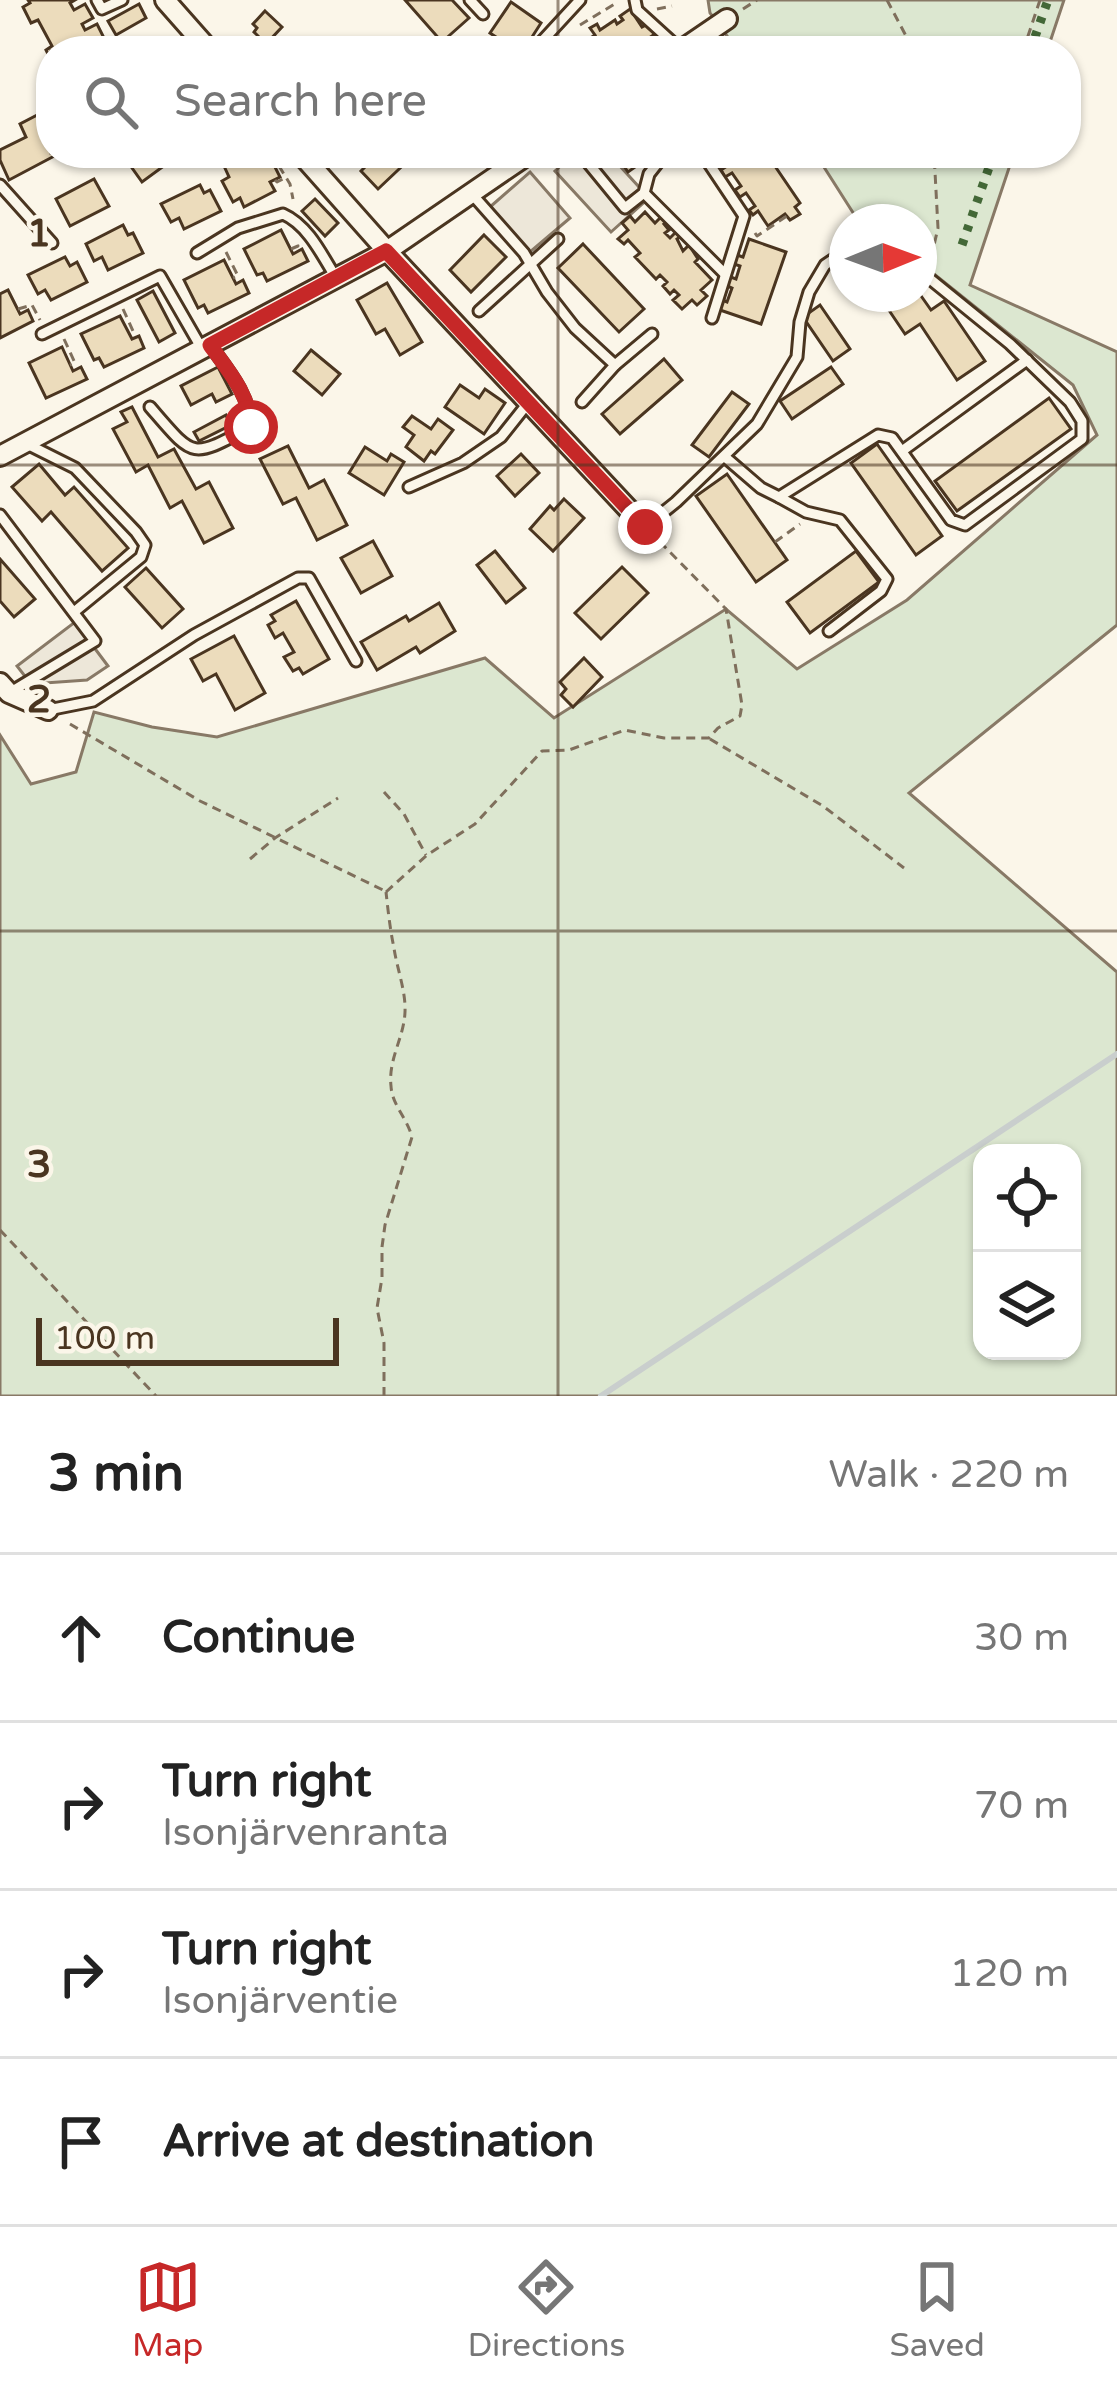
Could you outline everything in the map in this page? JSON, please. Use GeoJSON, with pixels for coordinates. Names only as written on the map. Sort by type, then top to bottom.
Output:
{"type":"FeatureCollection","features":[{"type":"Feature","properties":{"kind":"street"},"geometry":{"type":"LineString","coordinates":[[178,4],[200,36]]}},
{"type":"Feature","properties":{"kind":"street"},"geometry":{"type":"LineString","coordinates":[[702,36],[727,19]]}},
{"type":"Feature","properties":{"kind":"street"},"geometry":{"type":"LineString","coordinates":[[313,168],[645,527]]}},
{"type":"Feature","properties":{"kind":"street"},"geometry":{"type":"LineString","coordinates":[[0,456],[386,251],[508,168]]}},
{"type":"Feature","properties":{"kind":"street"},"geometry":{"type":"LineString","coordinates":[[4,688],[48,710]]}},
{"type":"Feature","properties":{"kind":"lane"},"geometry":{"type":"LineString","coordinates":[[97,0],[102,10],[122,0]]}},
{"type":"Feature","properties":{"kind":"lane"},"geometry":{"type":"LineString","coordinates":[[470,0],[483,14]]}},
{"type":"Feature","properties":{"kind":"lane"},"geometry":{"type":"LineString","coordinates":[[549,34],[580,0]]}},
{"type":"Feature","properties":{"kind":"lane"},"geometry":{"type":"LineString","coordinates":[[635,0],[637,10],[666,36]]}},
{"type":"Feature","properties":{"kind":"lane"},"geometry":{"type":"LineString","coordinates":[[592,168],[625,208],[644,194],[654,168]]}},
{"type":"Feature","properties":{"kind":"lane"},"geometry":{"type":"LineString","coordinates":[[711,168],[744,216],[712,318]]}},
{"type":"Feature","properties":{"kind":"lane"},"geometry":{"type":"LineString","coordinates":[[0,185],[52,243]]}},
{"type":"Feature","properties":{"kind":"lane"},"geometry":{"type":"LineString","coordinates":[[471,194],[524,253],[575,328],[615,365]]}},
{"type":"Feature","properties":{"kind":"lane"},"geometry":{"type":"LineString","coordinates":[[644,194],[725,274]]}},
{"type":"Feature","properties":{"kind":"lane"},"geometry":{"type":"LineString","coordinates":[[197,253],[238,228],[283,214],[311,238],[337,278]]}},
{"type":"Feature","properties":{"kind":"lane"},"geometry":{"type":"LineString","coordinates":[[479,311],[558,238]]}},
{"type":"Feature","properties":{"kind":"lane"},"geometry":{"type":"LineString","coordinates":[[645,527],[758,424],[797,358],[809,292],[829,262]]}},
{"type":"Feature","properties":{"kind":"lane"},"geometry":{"type":"LineString","coordinates":[[44,333],[160,276],[206,347],[240,387],[251,413],[251,427],[204,452],[185,448],[150,407]]}},
{"type":"Feature","properties":{"kind":"lane"},"geometry":{"type":"LineString","coordinates":[[779,497],[878,435],[892,438],[951,520],[964,525],[1082,439],[1082,422],[1070,401],[937,282]]}},
{"type":"Feature","properties":{"kind":"lane"},"geometry":{"type":"LineString","coordinates":[[582,402],[652,334]]}},
{"type":"Feature","properties":{"kind":"lane"},"geometry":{"type":"LineString","coordinates":[[902,451],[1027,360]]}},
{"type":"Feature","properties":{"kind":"lane"},"geometry":{"type":"LineString","coordinates":[[409,487],[464,463],[500,437],[528,403]]}},
{"type":"Feature","properties":{"kind":"lane"},"geometry":{"type":"LineString","coordinates":[[25,443],[75,468],[145,545],[141,557],[74,612]]}},
{"type":"Feature","properties":{"kind":"lane"},"geometry":{"type":"LineString","coordinates":[[725,457],[760,488],[806,512],[840,520],[887,579],[881,591],[829,631]]}},
{"type":"Feature","properties":{"kind":"lane"},"geometry":{"type":"LineString","coordinates":[[0,515],[95,641],[4,688]]}},
{"type":"Feature","properties":{"kind":"lane"},"geometry":{"type":"LineString","coordinates":[[48,710],[94,701],[194,634],[298,578],[308,578],[356,661]]}},
{"type":"Feature","properties":{"kind":"path"},"geometry":{"type":"LineString","coordinates":[[562,36],[621,0]]}},
{"type":"Feature","properties":{"kind":"path"},"geometry":{"type":"LineString","coordinates":[[887,0],[906,36]]}},
{"type":"Feature","properties":{"kind":"path"},"geometry":{"type":"LineString","coordinates":[[1028,36],[1040,0]]}},
{"type":"Feature","properties":{"kind":"path"},"geometry":{"type":"LineString","coordinates":[[279,168],[293,196],[290,217]]}},
{"type":"Feature","properties":{"kind":"path"},"geometry":{"type":"LineString","coordinates":[[935,168],[937,204]]}},
{"type":"Feature","properties":{"kind":"path"},"geometry":{"type":"LineString","coordinates":[[275,180],[286,177]]}},
{"type":"Feature","properties":{"kind":"path"},"geometry":{"type":"LineString","coordinates":[[744,216],[757,236],[787,216]]}},
{"type":"Feature","properties":{"kind":"path"},"geometry":{"type":"LineString","coordinates":[[220,239],[238,276],[233,278]]}},
{"type":"Feature","properties":{"kind":"path"},"geometry":{"type":"LineString","coordinates":[[117,297],[133,332],[129,333]]}},
{"type":"Feature","properties":{"kind":"path"},"geometry":{"type":"LineString","coordinates":[[17,309],[32,305],[44,333]]}},
{"type":"Feature","properties":{"kind":"path"},"geometry":{"type":"LineString","coordinates":[[58,326],[75,363],[70,365]]}},
{"type":"Feature","properties":{"kind":"path"},"geometry":{"type":"LineString","coordinates":[[775,542],[804,521],[806,512]]}},
{"type":"Feature","properties":{"kind":"path"},"geometry":{"type":"LineString","coordinates":[[645,527],[726,609],[742,705],[740,716],[709,738]]}},
{"type":"Feature","properties":{"kind":"path"},"geometry":{"type":"LineString","coordinates":[[48,710],[200,801],[386,892]]}},
{"type":"Feature","properties":{"kind":"path"},"geometry":{"type":"LineString","coordinates":[[386,892],[427,855],[476,824],[542,751],[569,750],[625,730],[664,738],[709,738],[823,806],[904,868]]}},
{"type":"Feature","properties":{"kind":"path"},"geometry":{"type":"LineString","coordinates":[[384,792],[404,814],[427,855]]}},
{"type":"Feature","properties":{"kind":"path"},"geometry":{"type":"LineString","coordinates":[[250,859],[338,797]]}},
{"type":"Feature","properties":{"kind":"path"},"geometry":{"type":"LineString","coordinates":[[384,1396],[384,1342],[377,1308],[382,1247],[412,1137],[391,1090],[406,1006],[386,892]]}},
{"type":"Feature","properties":{"kind":"path"},"geometry":{"type":"LineString","coordinates":[[0,1230],[156,1396]]}},
{"type":"Feature","properties":{"kind":"green space"},"geometry":{"type":"Polygon","coordinates":[[[708,0],[1064,0],[1052,36],[727,36],[710,13],[708,0]]]}},
{"type":"Feature","properties":{"kind":"green space"},"geometry":{"type":"Polygon","coordinates":[[[825,168],[1009,168],[970,285],[1117,352],[1117,625],[909,793],[1117,972],[1117,1396],[0,1396],[0,735],[31,784],[76,772],[94,712],[217,737],[485,658],[554,718],[726,609],[797,669],[907,600],[1097,435],[1073,385],[937,276],[937,204],[848,204],[825,168]]]}},
{"type":"Feature","properties":{"kind":"shaded area"},"geometry":{"type":"Polygon","coordinates":[[[622,168],[649,198],[611,232],[555,171],[622,168]]]}},
{"type":"Feature","properties":{"kind":"shaded area"},"geometry":{"type":"Polygon","coordinates":[[[530,172],[570,218],[530,252],[490,207],[530,172]]]}},
{"type":"Feature","properties":{"kind":"shaded area"},"geometry":{"type":"Polygon","coordinates":[[[75,622],[108,666],[87,680],[31,684],[17,666],[75,622]]]}},
{"type":"Feature","properties":{"kind":"building"},"geometry":{"type":"Polygon","coordinates":[[[28,0],[75,0],[70,3],[74,10],[85,4],[93,18],[82,24],[85,30],[97,24],[103,36],[47,36],[38,20],[31,23],[23,7],[28,0]]]}},
{"type":"Feature","properties":{"kind":"building"},"geometry":{"type":"Polygon","coordinates":[[[405,0],[452,0],[469,18],[449,36],[437,36],[405,0]]]}},
{"type":"Feature","properties":{"kind":"building"},"geometry":{"type":"Polygon","coordinates":[[[511,2],[541,23],[533,36],[490,33],[511,2]]]}},
{"type":"Feature","properties":{"kind":"building"},"geometry":{"type":"Polygon","coordinates":[[[139,4],[146,18],[116,35],[108,21],[139,4]]]}},
{"type":"Feature","properties":{"kind":"building"},"geometry":{"type":"Polygon","coordinates":[[[630,9],[642,27],[648,24],[655,34],[593,36],[590,28],[597,24],[600,30],[615,20],[617,24],[623,20],[620,16],[630,9]]]}},
{"type":"Feature","properties":{"kind":"building"},"geometry":{"type":"Polygon","coordinates":[[[265,11],[282,27],[274,36],[258,36],[253,24],[265,11]]]}},
{"type":"Feature","properties":{"kind":"building"},"geometry":{"type":"Polygon","coordinates":[[[36,116],[36,166],[9,180],[0,150],[26,137],[20,124],[36,116]]]}},
{"type":"Feature","properties":{"kind":"building"},"geometry":{"type":"Polygon","coordinates":[[[132,168],[161,168],[142,182],[132,168]]]}},
{"type":"Feature","properties":{"kind":"building"},"geometry":{"type":"Polygon","coordinates":[[[225,168],[276,168],[280,177],[270,182],[275,191],[244,207],[240,198],[233,202],[222,181],[229,177],[225,168]]]}},
{"type":"Feature","properties":{"kind":"building"},"geometry":{"type":"Polygon","coordinates":[[[364,168],[400,168],[378,189],[361,171],[364,168]]]}},
{"type":"Feature","properties":{"kind":"building"},"geometry":{"type":"Polygon","coordinates":[[[776,168],[800,203],[795,207],[800,214],[790,220],[785,214],[768,226],[758,211],[753,215],[749,210],[755,206],[746,193],[740,197],[735,190],[741,186],[732,173],[725,177],[721,170],[776,168]]]}},
{"type":"Feature","properties":{"kind":"building"},"geometry":{"type":"Polygon","coordinates":[[[94,179],[109,206],[70,226],[56,199],[94,179]]]}},
{"type":"Feature","properties":{"kind":"building"},"geometry":{"type":"Polygon","coordinates":[[[200,185],[204,193],[210,190],[221,211],[184,229],[179,218],[171,222],[161,204],[200,185]]]}},
{"type":"Feature","properties":{"kind":"building"},"geometry":{"type":"Polygon","coordinates":[[[315,199],[338,223],[325,236],[302,211],[315,199]]]}},
{"type":"Feature","properties":{"kind":"building"},"geometry":{"type":"Polygon","coordinates":[[[645,212],[655,223],[661,217],[667,222],[665,233],[670,238],[676,232],[683,251],[689,245],[698,259],[695,262],[712,280],[701,290],[707,296],[697,305],[692,300],[682,309],[673,300],[679,295],[674,290],[670,294],[663,286],[667,282],[660,275],[656,279],[635,257],[640,253],[628,240],[624,244],[618,239],[628,230],[622,223],[630,216],[635,222],[645,212]]]}},
{"type":"Feature","properties":{"kind":"building"},"geometry":{"type":"Polygon","coordinates":[[[123,225],[143,253],[108,270],[102,257],[94,261],[86,244],[123,225]]]}},
{"type":"Feature","properties":{"kind":"building"},"geometry":{"type":"Polygon","coordinates":[[[281,230],[293,254],[302,249],[308,261],[267,281],[263,273],[257,275],[244,249],[281,230]]]}},
{"type":"Feature","properties":{"kind":"building"},"geometry":{"type":"Polygon","coordinates":[[[484,235],[506,257],[471,292],[450,270],[484,235]]]}},
{"type":"Feature","properties":{"kind":"building"},"geometry":{"type":"Polygon","coordinates":[[[749,239],[786,252],[761,324],[717,309],[720,299],[727,302],[732,288],[725,285],[728,276],[736,279],[740,266],[734,264],[737,255],[743,257],[749,239]]]}},
{"type":"Feature","properties":{"kind":"building"},"geometry":{"type":"Polygon","coordinates":[[[583,244],[644,309],[619,332],[558,268],[583,244]]]}},
{"type":"Feature","properties":{"kind":"building"},"geometry":{"type":"Polygon","coordinates":[[[65,257],[70,266],[77,262],[87,282],[51,300],[45,290],[38,294],[28,275],[65,257]]]}},
{"type":"Feature","properties":{"kind":"building"},"geometry":{"type":"Polygon","coordinates":[[[224,260],[236,284],[243,280],[249,293],[208,313],[204,305],[198,308],[184,280],[224,260]]]}},
{"type":"Feature","properties":{"kind":"building"},"geometry":{"type":"Polygon","coordinates":[[[387,283],[422,342],[400,355],[385,329],[376,334],[357,300],[387,283]]]}},
{"type":"Feature","properties":{"kind":"building"},"geometry":{"type":"Polygon","coordinates":[[[8,290],[20,314],[28,310],[33,321],[0,338],[0,294],[8,290]]]}},
{"type":"Feature","properties":{"kind":"building"},"geometry":{"type":"Polygon","coordinates":[[[153,291],[175,333],[159,342],[137,300],[153,291]]]}},
{"type":"Feature","properties":{"kind":"building"},"geometry":{"type":"Polygon","coordinates":[[[944,301],[985,361],[957,380],[920,324],[905,334],[890,312],[937,312],[944,301]]]}},
{"type":"Feature","properties":{"kind":"building"},"geometry":{"type":"Polygon","coordinates":[[[820,305],[850,349],[833,361],[803,317],[820,305]]]}},
{"type":"Feature","properties":{"kind":"building"},"geometry":{"type":"Polygon","coordinates":[[[120,316],[132,339],[139,336],[144,348],[104,367],[99,358],[94,360],[81,334],[120,316]]]}},
{"type":"Feature","properties":{"kind":"building"},"geometry":{"type":"Polygon","coordinates":[[[62,347],[73,371],[81,367],[87,379],[46,398],[29,363],[62,347]]]}},
{"type":"Feature","properties":{"kind":"building"},"geometry":{"type":"Polygon","coordinates":[[[311,350],[340,374],[322,395],[294,371],[311,350]]]}},
{"type":"Feature","properties":{"kind":"building"},"geometry":{"type":"Polygon","coordinates":[[[664,359],[682,380],[620,434],[602,414],[664,359]]]}},
{"type":"Feature","properties":{"kind":"building"},"geometry":{"type":"Polygon","coordinates":[[[218,367],[232,394],[216,402],[212,394],[191,405],[181,386],[218,367]]]}},
{"type":"Feature","properties":{"kind":"building"},"geometry":{"type":"Polygon","coordinates":[[[831,367],[843,384],[792,419],[780,401],[831,367]]]}},
{"type":"Feature","properties":{"kind":"building"},"geometry":{"type":"Polygon","coordinates":[[[460,385],[479,398],[485,389],[505,403],[484,434],[445,407],[460,385]]]}},
{"type":"Feature","properties":{"kind":"building"},"geometry":{"type":"Polygon","coordinates":[[[732,392],[749,404],[709,457],[692,445],[732,392]]]}},
{"type":"Feature","properties":{"kind":"building"},"geometry":{"type":"Polygon","coordinates":[[[1049,398],[1071,429],[957,511],[935,481],[1049,398]]]}},
{"type":"Feature","properties":{"kind":"building"},"geometry":{"type":"Polygon","coordinates":[[[132,407],[158,457],[174,449],[196,489],[209,482],[233,528],[204,543],[182,501],[170,508],[148,465],[136,472],[113,429],[127,422],[121,412],[132,407]]]}},
{"type":"Feature","properties":{"kind":"building"},"geometry":{"type":"Polygon","coordinates":[[[226,415],[231,425],[199,441],[194,432],[226,415]]]}},
{"type":"Feature","properties":{"kind":"building"},"geometry":{"type":"Polygon","coordinates":[[[412,416],[431,429],[438,419],[453,430],[424,461],[406,447],[414,435],[403,427],[412,416]]]}},
{"type":"Feature","properties":{"kind":"building"},"geometry":{"type":"Polygon","coordinates":[[[877,444],[942,536],[916,555],[851,463],[877,444]]]}},
{"type":"Feature","properties":{"kind":"building"},"geometry":{"type":"Polygon","coordinates":[[[288,446],[309,488],[324,480],[347,525],[317,540],[296,498],[283,504],[260,459],[288,446]]]}},
{"type":"Feature","properties":{"kind":"building"},"geometry":{"type":"Polygon","coordinates":[[[365,447],[387,461],[391,454],[404,462],[384,495],[349,473],[365,447]]]}},
{"type":"Feature","properties":{"kind":"building"},"geometry":{"type":"Polygon","coordinates":[[[521,454],[539,473],[515,496],[497,476],[521,454]]]}},
{"type":"Feature","properties":{"kind":"building"},"geometry":{"type":"Polygon","coordinates":[[[39,464],[65,495],[74,487],[128,548],[102,571],[51,512],[42,521],[12,487],[39,464]]]}},
{"type":"Feature","properties":{"kind":"building"},"geometry":{"type":"Polygon","coordinates":[[[727,474],[787,560],[756,582],[696,496],[727,474]]]}},
{"type":"Feature","properties":{"kind":"building"},"geometry":{"type":"Polygon","coordinates":[[[564,499],[584,518],[553,551],[530,529],[550,506],[554,510],[564,499]]]}},
{"type":"Feature","properties":{"kind":"building"},"geometry":{"type":"Polygon","coordinates":[[[373,541],[392,576],[361,593],[341,558],[373,541]]]}},
{"type":"Feature","properties":{"kind":"building"},"geometry":{"type":"Polygon","coordinates":[[[495,551],[525,588],[506,603],[477,565],[495,551]]]}},
{"type":"Feature","properties":{"kind":"building"},"geometry":{"type":"Polygon","coordinates":[[[856,551],[879,582],[810,633],[787,602],[856,551]]]}},
{"type":"Feature","properties":{"kind":"building"},"geometry":{"type":"Polygon","coordinates":[[[0,559],[35,599],[14,617],[0,601],[0,559]]]}},
{"type":"Feature","properties":{"kind":"building"},"geometry":{"type":"Polygon","coordinates":[[[622,567],[648,593],[601,639],[575,613],[622,567]]]}},
{"type":"Feature","properties":{"kind":"building"},"geometry":{"type":"Polygon","coordinates":[[[146,568],[183,609],[162,628],[125,587],[146,568]]]}},
{"type":"Feature","properties":{"kind":"building"},"geometry":{"type":"Polygon","coordinates":[[[296,601],[329,659],[303,674],[299,668],[293,671],[284,657],[294,652],[283,633],[275,638],[268,625],[275,621],[271,615],[296,601]]]}},
{"type":"Feature","properties":{"kind":"building"},"geometry":{"type":"Polygon","coordinates":[[[439,603],[455,631],[420,653],[416,647],[377,670],[361,642],[439,603]]]}},
{"type":"Feature","properties":{"kind":"building"},"geometry":{"type":"Polygon","coordinates":[[[234,636],[265,693],[235,710],[216,674],[203,681],[191,659],[234,636]]]}},
{"type":"Feature","properties":{"kind":"building"},"geometry":{"type":"Polygon","coordinates":[[[584,658],[602,677],[573,707],[561,695],[566,689],[560,682],[584,658]]]}},
{"type":"Feature","properties":{"kind":"waterway"},"geometry":{"type":"LineString","coordinates":[[601,1396],[1117,1054]]}},
{"type":"Feature","properties":{"kind":"hedge"},"geometry":{"type":"LineString","coordinates":[[1035,36],[1048,0]]}},
{"type":"Feature","properties":{"kind":"hedge"},"geometry":{"type":"LineString","coordinates":[[962,245],[989,168]]}},
{"type":"Feature","properties":{"kind":"route"},"geometry":{"type":"LineString","coordinates":[[251,427],[251,413],[240,387],[210,345],[386,251],[645,527]]}}]}
